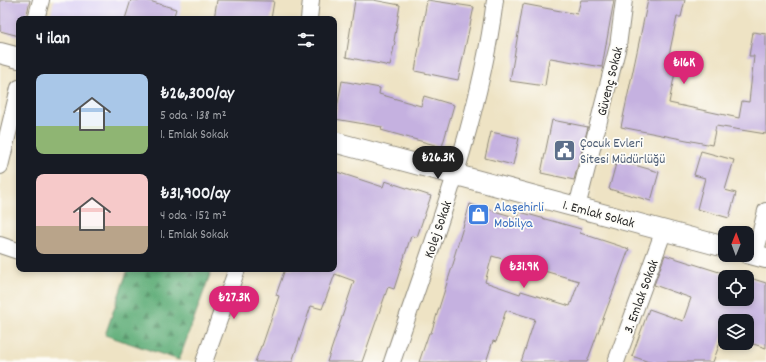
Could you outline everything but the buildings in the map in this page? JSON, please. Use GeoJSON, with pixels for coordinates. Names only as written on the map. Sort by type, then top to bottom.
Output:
{"type":"FeatureCollection","features":[{"type":"Feature","properties":{"kind":"street"},"geometry":{"type":"LineString","coordinates":[[37,16],[41,0]]}},
{"type":"Feature","properties":{"kind":"street"},"geometry":{"type":"LineString","coordinates":[[309,16],[311,0]]}},
{"type":"Feature","properties":{"kind":"street","name":"Kolej Sokak"},"geometry":{"type":"LineString","coordinates":[[392,362],[455,174],[474,100],[495,0]]}},
{"type":"Feature","properties":{"kind":"street","name":"Güvenç Sokak"},"geometry":{"type":"LineString","coordinates":[[577,207],[618,46],[624,0]]}},
{"type":"Feature","properties":{"kind":"street"},"geometry":{"type":"LineString","coordinates":[[0,53],[16,57]]}},
{"type":"Feature","properties":{"kind":"street"},"geometry":{"type":"LineString","coordinates":[[0,166],[16,100]]}},
{"type":"Feature","properties":{"kind":"street","name":"1. Emlak Sokak"},"geometry":{"type":"LineString","coordinates":[[337,143],[718,245]]}},
{"type":"Feature","properties":{"kind":"street"},"geometry":{"type":"LineString","coordinates":[[756,255],[766,212]]}},
{"type":"Feature","properties":{"kind":"street","name":"3. Emlak Sokak"},"geometry":{"type":"LineString","coordinates":[[616,362],[664,230]]}},
{"type":"Feature","properties":{"kind":"street"},"geometry":{"type":"LineString","coordinates":[[0,245],[16,250]]}},
{"type":"Feature","properties":{"kind":"street"},"geometry":{"type":"LineString","coordinates":[[204,362],[236,272]]}},
{"type":"Feature","properties":{"kind":"shaded area"},"geometry":{"type":"Polygon","coordinates":[[[54,0],[182,0],[179,16],[51,16],[54,0]]]}},
{"type":"Feature","properties":{"kind":"green space"},"geometry":{"type":"Polygon","coordinates":[[[127,272],[211,272],[179,360],[105,335],[127,272]]]}},
{"type":"Feature","properties":{"kind":"place","name":"Çocuk Evleri Sitesi Müdürlüğü"},"geometry":{"type":"Point","coordinates":[565,150]}},
{"type":"Feature","properties":{"kind":"place","name":"Alaşehirli Mobilya"},"geometry":{"type":"Point","coordinates":[478,214]}}]}
